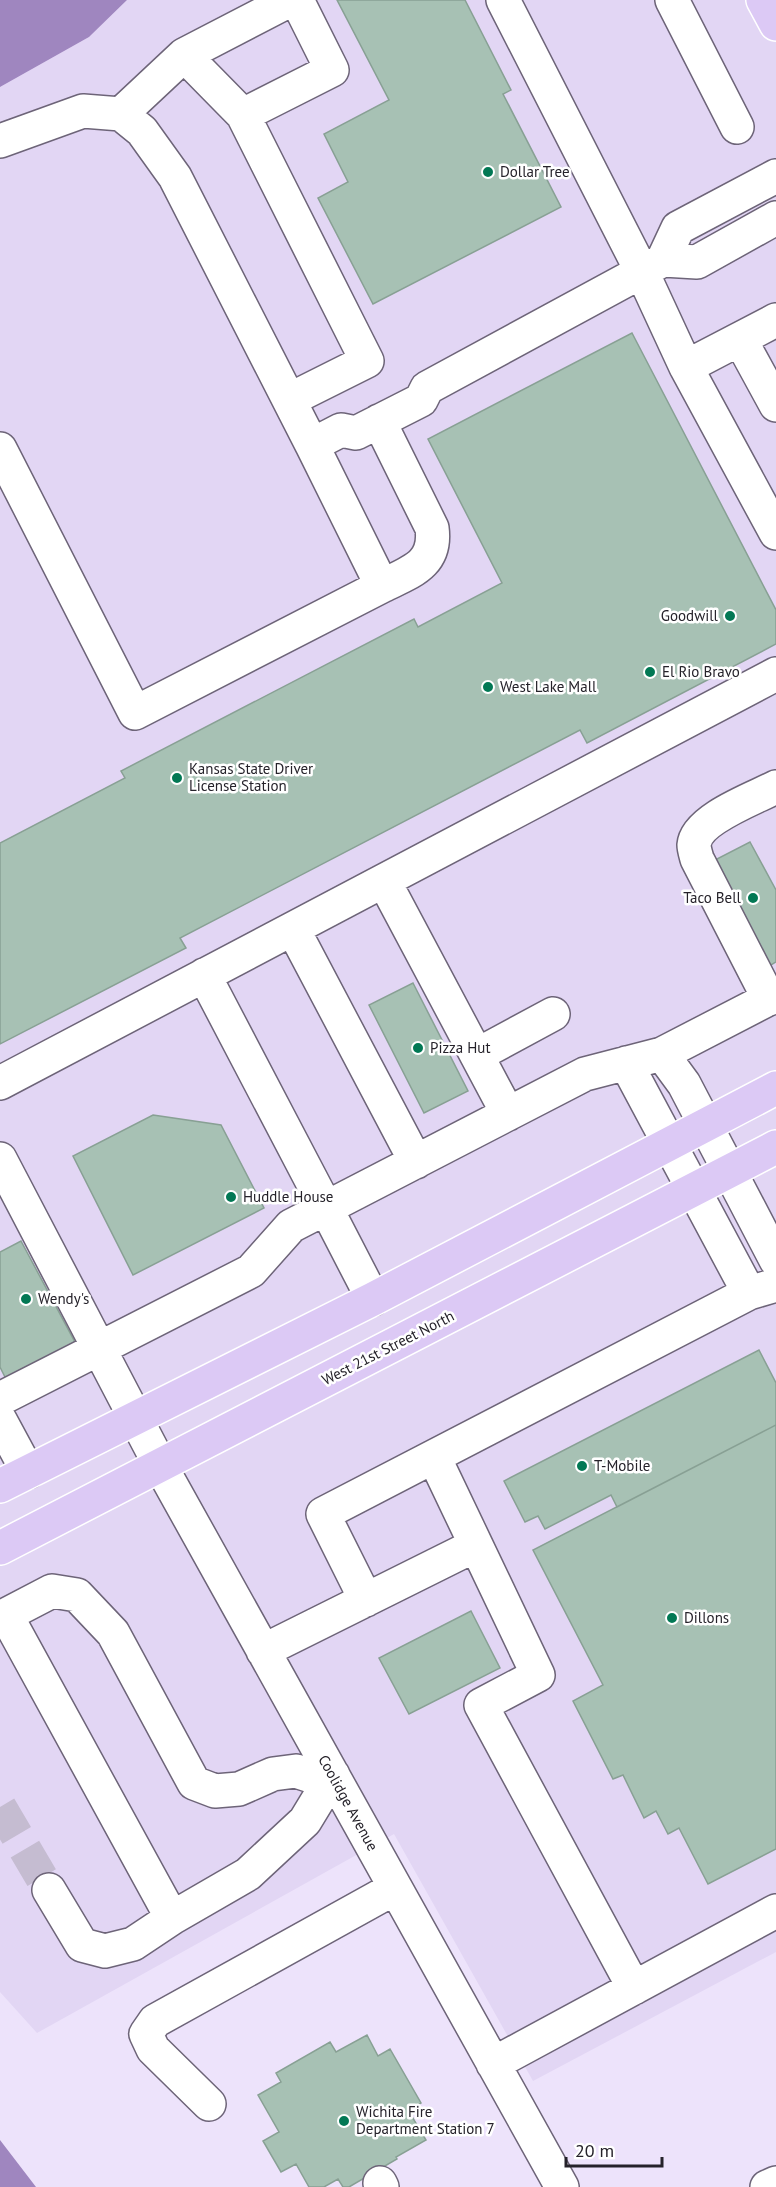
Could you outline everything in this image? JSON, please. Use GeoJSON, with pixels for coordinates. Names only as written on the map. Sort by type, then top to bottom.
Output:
{"type":"FeatureCollection","features":[{"type":"Feature","properties":{"kind":"main road"},"geometry":{"type":"LineString","coordinates":[[763,0],[776,24]]}},
{"type":"Feature","properties":{"kind":"main road"},"geometry":{"type":"LineString","coordinates":[[14,1479],[373,1299],[776,1088]]}},
{"type":"Feature","properties":{"kind":"main road","name":"West 21st Street North"},"geometry":{"type":"LineString","coordinates":[[0,1548],[776,1147]]}},
{"type":"Feature","properties":{"kind":"street"},"geometry":{"type":"LineString","coordinates":[[121,114],[184,55],[290,0]]}},
{"type":"Feature","properties":{"kind":"street"},"geometry":{"type":"LineString","coordinates":[[243,115],[332,70],[297,0]]}},
{"type":"Feature","properties":{"kind":"street"},"geometry":{"type":"LineString","coordinates":[[503,0],[653,266],[686,367],[776,534]]}},
{"type":"Feature","properties":{"kind":"street"},"geometry":{"type":"LineString","coordinates":[[672,0],[737,127]]}},
{"type":"Feature","properties":{"kind":"street"},"geometry":{"type":"LineString","coordinates":[[184,55],[243,115],[367,362],[289,400]]}},
{"type":"Feature","properties":{"kind":"street"},"geometry":{"type":"LineString","coordinates":[[0,141],[83,111],[121,114],[142,131],[175,177],[382,586]]}},
{"type":"Feature","properties":{"kind":"street"},"geometry":{"type":"LineString","coordinates":[[653,266],[678,228],[776,176]]}},
{"type":"Feature","properties":{"kind":"street"},"geometry":{"type":"LineString","coordinates":[[341,430],[356,433],[421,400],[427,388],[653,266],[696,262],[776,218]]}},
{"type":"Feature","properties":{"kind":"street"},"geometry":{"type":"LineString","coordinates":[[686,367],[776,320]]}},
{"type":"Feature","properties":{"kind":"street"},"geometry":{"type":"LineString","coordinates":[[740,339],[776,405]]}},
{"type":"Feature","properties":{"kind":"street"},"geometry":{"type":"LineString","coordinates":[[312,445],[341,430],[348,417],[357,412],[414,384],[427,388]]}},
{"type":"Feature","properties":{"kind":"street"},"geometry":{"type":"LineString","coordinates":[[0,448],[135,712],[421,566],[434,540],[432,528],[379,421]]}},
{"type":"Feature","properties":{"kind":"street"},"geometry":{"type":"LineString","coordinates":[[0,1083],[776,674]]}},
{"type":"Feature","properties":{"kind":"street"},"geometry":{"type":"LineString","coordinates":[[0,1399],[251,1271],[291,1226],[585,1074],[662,1054],[772,997],[697,859],[694,845],[700,831],[710,820],[776,787]]}},
{"type":"Feature","properties":{"kind":"street"},"geometry":{"type":"LineString","coordinates":[[384,881],[508,1114]]}},
{"type":"Feature","properties":{"kind":"street"},"geometry":{"type":"LineString","coordinates":[[293,929],[416,1162]]}},
{"type":"Feature","properties":{"kind":"street"},"geometry":{"type":"LineString","coordinates":[[204,975],[373,1299]]}},
{"type":"Feature","properties":{"kind":"street"},"geometry":{"type":"LineString","coordinates":[[477,1055],[553,1014]]}},
{"type":"Feature","properties":{"kind":"street"},"geometry":{"type":"LineString","coordinates":[[662,1054],[684,1084],[730,1171],[769,1284]]}},
{"type":"Feature","properties":{"kind":"street"},"geometry":{"type":"LineString","coordinates":[[626,1063],[694,1190],[769,1284]]}},
{"type":"Feature","properties":{"kind":"street","name":"Coolidge Avenue"},"geometry":{"type":"LineString","coordinates":[[2,1164],[160,1465],[562,2187]]}},
{"type":"Feature","properties":{"kind":"street"},"geometry":{"type":"LineString","coordinates":[[366,1600],[323,1514],[769,1284]]}},
{"type":"Feature","properties":{"kind":"street"},"geometry":{"type":"LineString","coordinates":[[0,1420],[14,1479]]}},
{"type":"Feature","properties":{"kind":"street"},"geometry":{"type":"LineString","coordinates":[[434,1457],[538,1675],[481,1705],[634,1988]]}},
{"type":"Feature","properties":{"kind":"street"},"geometry":{"type":"LineString","coordinates":[[263,1651],[476,1545]]}},
{"type":"Feature","properties":{"kind":"street"},"geometry":{"type":"LineString","coordinates":[[172,1918],[3,1616],[52,1591],[77,1595],[113,1633],[194,1784],[215,1791],[239,1789],[273,1774],[296,1771],[317,1778],[333,1775]]}},
{"type":"Feature","properties":{"kind":"street"},"geometry":{"type":"LineString","coordinates":[[49,1890],[82,1945],[105,1951],[133,1944],[172,1918],[248,1874],[305,1821],[333,1775]]}},
{"type":"Feature","properties":{"kind":"street"},"geometry":{"type":"LineString","coordinates":[[209,2104],[153,2049],[146,2034],[156,2021],[395,1888]]}},
{"type":"Feature","properties":{"kind":"street"},"geometry":{"type":"LineString","coordinates":[[494,2064],[776,1911]]}},
{"type":"Feature","properties":{"kind":"street"},"geometry":{"type":"LineString","coordinates":[[768,2187],[776,2183]]}},
{"type":"Feature","properties":{"kind":"shaded area"},"geometry":{"type":"Polygon","coordinates":[[[0,0],[127,0],[89,37],[0,87],[0,0]]]}},
{"type":"Feature","properties":{"kind":"shaded area"},"geometry":{"type":"Polygon","coordinates":[[[127,0],[776,0],[776,1952],[533,2081],[394,1834],[37,2033],[0,1992],[0,87],[89,37],[127,0]]]}},
{"type":"Feature","properties":{"kind":"shaded area"},"geometry":{"type":"Polygon","coordinates":[[[0,2140],[36,2187],[0,2187],[0,2140]]]}},
{"type":"Feature","properties":{"kind":"building"},"geometry":{"type":"Polygon","coordinates":[[[337,0],[465,0],[511,90],[503,94],[561,207],[373,304],[318,198],[348,182],[324,134],[389,100],[337,0]]]}},
{"type":"Feature","properties":{"kind":"building","name":"West Lake Mall"},"geometry":{"type":"Polygon","coordinates":[[[632,333],[776,610],[776,644],[587,743],[580,730],[180,938],[186,948],[0,1044],[0,843],[125,778],[121,771],[414,619],[418,627],[502,583],[428,439],[632,333]]]}},
{"type":"Feature","properties":{"kind":"building","name":"Taco Bell"},"geometry":{"type":"Polygon","coordinates":[[[750,842],[776,890],[776,962],[766,968],[711,862],[750,842]]]}},
{"type":"Feature","properties":{"kind":"building","name":"Pizza Hut"},"geometry":{"type":"Polygon","coordinates":[[[413,983],[468,1091],[424,1113],[369,1005],[413,983]]]}},
{"type":"Feature","properties":{"kind":"building"},"geometry":{"type":"Polygon","coordinates":[[[153,1115],[221,1125],[264,1208],[133,1275],[73,1156],[153,1115]]]}},
{"type":"Feature","properties":{"kind":"building","name":"Wendy's"},"geometry":{"type":"Polygon","coordinates":[[[21,1241],[77,1346],[8,1383],[0,1367],[0,1252],[21,1241]]]}},
{"type":"Feature","properties":{"kind":"building"},"geometry":{"type":"Polygon","coordinates":[[[759,1350],[776,1383],[776,1425],[617,1507],[611,1495],[545,1529],[538,1516],[525,1522],[504,1481],[759,1350]]]}},
{"type":"Feature","properties":{"kind":"building","name":"Dillons"},"geometry":{"type":"Polygon","coordinates":[[[776,1425],[776,1849],[708,1884],[679,1828],[668,1834],[656,1811],[644,1818],[623,1775],[613,1779],[573,1701],[603,1685],[533,1550],[776,1425]]]}},
{"type":"Feature","properties":{"kind":"building"},"geometry":{"type":"Polygon","coordinates":[[[471,1611],[500,1668],[409,1714],[379,1658],[471,1611]]]}},
{"type":"Feature","properties":{"kind":"building","name":"Wichita Fire Department Station 7"},"geometry":{"type":"Polygon","coordinates":[[[367,2035],[378,2056],[390,2049],[421,2103],[408,2110],[426,2140],[349,2187],[343,2187],[338,2179],[324,2187],[309,2187],[296,2164],[281,2172],[263,2141],[279,2132],[258,2095],[281,2082],[276,2073],[330,2042],[336,2052],[367,2035]]]}},
{"type":"Feature","properties":{"kind":"tunnel"},"geometry":{"type":"LineString","coordinates":[[0,1807],[49,1890]]}},
{"type":"Feature","properties":{"kind":"place","name":"Dollar Tree"},"geometry":{"type":"Point","coordinates":[488,172]}},
{"type":"Feature","properties":{"kind":"place","name":"Goodwill"},"geometry":{"type":"Point","coordinates":[730,616]}},
{"type":"Feature","properties":{"kind":"place","name":"El Rio Bravo"},"geometry":{"type":"Point","coordinates":[650,672]}},
{"type":"Feature","properties":{"kind":"place","name":"West Lake Mall"},"geometry":{"type":"Point","coordinates":[488,687]}},
{"type":"Feature","properties":{"kind":"place","name":"Kansas State Driver License Station"},"geometry":{"type":"Point","coordinates":[177,778]}},
{"type":"Feature","properties":{"kind":"place","name":"Taco Bell"},"geometry":{"type":"Point","coordinates":[753,898]}},
{"type":"Feature","properties":{"kind":"place","name":"Pizza Hut"},"geometry":{"type":"Point","coordinates":[418,1048]}},
{"type":"Feature","properties":{"kind":"place","name":"Huddle House"},"geometry":{"type":"Point","coordinates":[231,1197]}},
{"type":"Feature","properties":{"kind":"place","name":"Wendy's"},"geometry":{"type":"Point","coordinates":[26,1299]}},
{"type":"Feature","properties":{"kind":"place","name":"T-Mobile"},"geometry":{"type":"Point","coordinates":[582,1466]}},
{"type":"Feature","properties":{"kind":"place","name":"Dillons"},"geometry":{"type":"Point","coordinates":[672,1618]}},
{"type":"Feature","properties":{"kind":"place","name":"Wichita Fire Department Station 7"},"geometry":{"type":"Point","coordinates":[344,2121]}}]}
